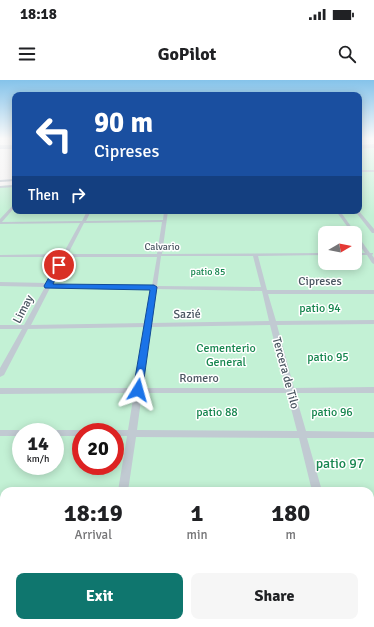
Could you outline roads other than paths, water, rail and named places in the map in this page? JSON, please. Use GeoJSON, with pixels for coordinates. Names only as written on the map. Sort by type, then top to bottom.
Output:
{"type":"FeatureCollection","features":[{"type":"Feature","properties":{"kind":"lane"},"geometry":{"type":"LineString","coordinates":[[362,171],[374,171]]}},
{"type":"Feature","properties":{"kind":"lane"},"geometry":{"type":"LineString","coordinates":[[0,181],[12,180]]}},
{"type":"Feature","properties":{"kind":"lane"},"geometry":{"type":"LineString","coordinates":[[0,187],[12,186]]}},
{"type":"Feature","properties":{"kind":"lane"},"geometry":{"type":"LineString","coordinates":[[0,222],[12,208]]}},
{"type":"Feature","properties":{"kind":"lane","name":"Limay"},"geometry":{"type":"LineString","coordinates":[[0,375],[87,214]]}},
{"type":"Feature","properties":{"kind":"lane"},"geometry":{"type":"LineString","coordinates":[[123,487],[165,214]]}},
{"type":"Feature","properties":{"kind":"lane"},"geometry":{"type":"LineString","coordinates":[[340,214],[348,226]]}},
{"type":"Feature","properties":{"kind":"lane"},"geometry":{"type":"LineString","coordinates":[[359,214],[374,232]]}},
{"type":"Feature","properties":{"kind":"lane"},"geometry":{"type":"LineString","coordinates":[[0,222],[164,222]]}},
{"type":"Feature","properties":{"kind":"lane"},"geometry":{"type":"LineString","coordinates":[[362,243],[371,254],[374,262]]}},
{"type":"Feature","properties":{"kind":"lane","name":"Calvario"},"geometry":{"type":"LineString","coordinates":[[0,256],[318,254]]}},
{"type":"Feature","properties":{"kind":"lane","name":"Tercera de Tilo"},"geometry":{"type":"LineString","coordinates":[[255,255],[316,487]]}},
{"type":"Feature","properties":{"kind":"lane","name":"Cipreses"},"geometry":{"type":"LineString","coordinates":[[0,284],[374,292]]}},
{"type":"Feature","properties":{"kind":"lane","name":"Sazié"},"geometry":{"type":"LineString","coordinates":[[0,327],[374,322]]}},
{"type":"Feature","properties":{"kind":"lane","name":"Romero"},"geometry":{"type":"LineString","coordinates":[[0,391],[374,390]]}},
{"type":"Feature","properties":{"kind":"lane"},"geometry":{"type":"LineString","coordinates":[[0,433],[12,433]]}},
{"type":"Feature","properties":{"kind":"lane"},"geometry":{"type":"LineString","coordinates":[[124,434],[374,435]]}},
{"type":"Feature","properties":{"kind":"park label","name":"patio 85"},"geometry":{"type":"Point","coordinates":[208,271]}},
{"type":"Feature","properties":{"kind":"park label","name":"patio 94"},"geometry":{"type":"Point","coordinates":[320,308]}},
{"type":"Feature","properties":{"kind":"park label","name":"Cementerio General"},"geometry":{"type":"Point","coordinates":[226,355]}},
{"type":"Feature","properties":{"kind":"park label","name":"patio 95"},"geometry":{"type":"Point","coordinates":[328,357]}},
{"type":"Feature","properties":{"kind":"park label","name":"patio 88"},"geometry":{"type":"Point","coordinates":[217,412]}},
{"type":"Feature","properties":{"kind":"park label","name":"patio 96"},"geometry":{"type":"Point","coordinates":[332,412]}},
{"type":"Feature","properties":{"kind":"park label","name":"patio 97"},"geometry":{"type":"Point","coordinates":[340,463]}}]}
